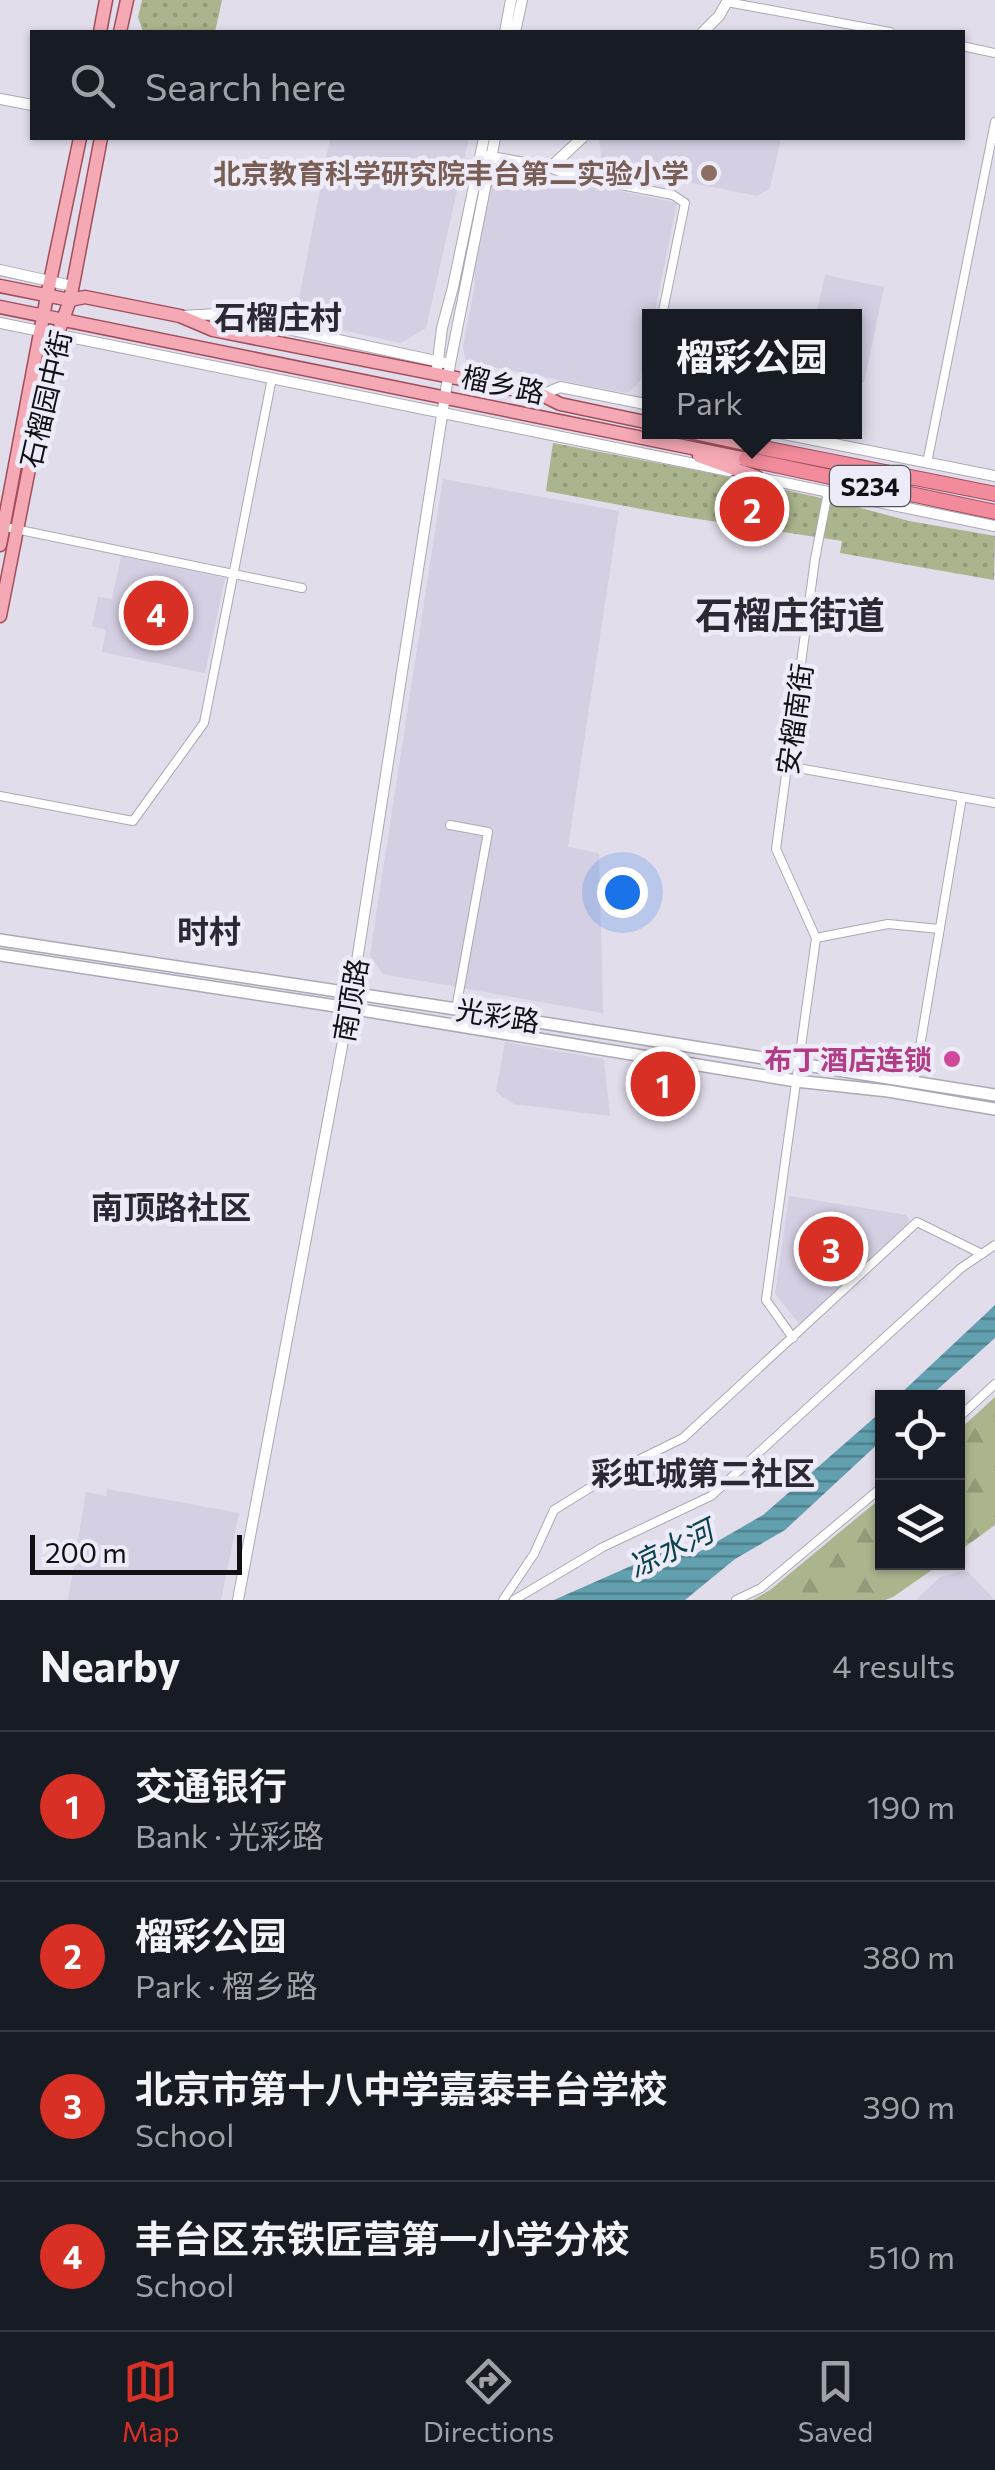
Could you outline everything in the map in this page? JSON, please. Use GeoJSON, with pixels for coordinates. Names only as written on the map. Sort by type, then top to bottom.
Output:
{"type":"FeatureCollection","features":[{"type":"Feature","properties":{"kind":"highway","name":"榴乡路"},"geometry":{"type":"LineString","coordinates":[[748,452],[995,494]]}},
{"type":"Feature","properties":{"kind":"highway","name":"榴乡路"},"geometry":{"type":"LineString","coordinates":[[748,452],[995,512]]}},
{"type":"Feature","properties":{"kind":"main road"},"geometry":{"type":"LineString","coordinates":[[100,30],[106,0]]}},
{"type":"Feature","properties":{"kind":"main road"},"geometry":{"type":"LineString","coordinates":[[120,30],[126,0]]}},
{"type":"Feature","properties":{"kind":"main road","name":"石榴园中街"},"geometry":{"type":"LineString","coordinates":[[0,616],[7,528],[40,332],[80,140]]}},
{"type":"Feature","properties":{"kind":"main road","name":"石榴园中街"},"geometry":{"type":"LineString","coordinates":[[0,545],[53,347],[70,300],[101,140]]}},
{"type":"Feature","properties":{"kind":"main road","name":"榴乡路"},"geometry":{"type":"LineString","coordinates":[[0,286],[70,300],[85,297],[180,316],[212,330],[443,370],[466,379],[542,394],[560,404],[642,421]]}},
{"type":"Feature","properties":{"kind":"main road","name":"榴乡路"},"geometry":{"type":"LineString","coordinates":[[0,307],[444,405],[659,442],[748,452]]}},
{"type":"Feature","properties":{"kind":"main road","name":"榴乡路"},"geometry":{"type":"LineString","coordinates":[[710,439],[748,452]]}},
{"type":"Feature","properties":{"kind":"main road"},"geometry":{"type":"LineString","coordinates":[[659,442],[757,477]]}},
{"type":"Feature","properties":{"kind":"main road","name":"光彩路"},"geometry":{"type":"LineString","coordinates":[[0,940],[995,1095]]}},
{"type":"Feature","properties":{"kind":"main road","name":"光彩路"},"geometry":{"type":"LineString","coordinates":[[0,955],[796,1081],[995,1108]]}},
{"type":"Feature","properties":{"kind":"street"},"geometry":{"type":"LineString","coordinates":[[504,30],[511,0]]}},
{"type":"Feature","properties":{"kind":"street"},"geometry":{"type":"LineString","coordinates":[[515,30],[522,0]]}},
{"type":"Feature","properties":{"kind":"street"},"geometry":{"type":"LineString","coordinates":[[705,30],[728,1],[880,30]]}},
{"type":"Feature","properties":{"kind":"street"},"geometry":{"type":"LineString","coordinates":[[965,47],[995,52]]}},
{"type":"Feature","properties":{"kind":"street"},"geometry":{"type":"LineString","coordinates":[[0,99],[30,105]]}},
{"type":"Feature","properties":{"kind":"street"},"geometry":{"type":"LineString","coordinates":[[927,463],[995,122]]}},
{"type":"Feature","properties":{"kind":"street"},"geometry":{"type":"LineString","coordinates":[[484,140],[486,156]]}},
{"type":"Feature","properties":{"kind":"street"},"geometry":{"type":"LineString","coordinates":[[486,156],[493,140]]}},
{"type":"Feature","properties":{"kind":"street"},"geometry":{"type":"LineString","coordinates":[[547,167],[580,140]]}},
{"type":"Feature","properties":{"kind":"street"},"geometry":{"type":"LineString","coordinates":[[486,156],[674,194],[685,203],[663,309]]}},
{"type":"Feature","properties":{"kind":"street","name":"南顶路"},"geometry":{"type":"LineString","coordinates":[[238,1600],[352,993],[444,405],[443,370],[486,156]]}},
{"type":"Feature","properties":{"kind":"street"},"geometry":{"type":"LineString","coordinates":[[0,270],[72,286]]}},
{"type":"Feature","properties":{"kind":"street","name":"榴乡路"},"geometry":{"type":"LineString","coordinates":[[0,323],[272,378],[444,405],[757,477],[995,526]]}},
{"type":"Feature","properties":{"kind":"street"},"geometry":{"type":"LineString","coordinates":[[0,796],[133,821],[204,723],[272,378]]}},
{"type":"Feature","properties":{"kind":"street","name":"榴乡路"},"geometry":{"type":"LineString","coordinates":[[542,394],[560,387],[642,403]]}},
{"type":"Feature","properties":{"kind":"street"},"geometry":{"type":"LineString","coordinates":[[809,439],[995,476]]}},
{"type":"Feature","properties":{"kind":"street","name":"安榴南街"},"geometry":{"type":"LineString","coordinates":[[816,938],[776,849],[815,559],[828,492]]}},
{"type":"Feature","properties":{"kind":"street"},"geometry":{"type":"LineString","coordinates":[[7,528],[302,588]]}},
{"type":"Feature","properties":{"kind":"street"},"geometry":{"type":"LineString","coordinates":[[788,766],[995,803]]}},
{"type":"Feature","properties":{"kind":"street"},"geometry":{"type":"LineString","coordinates":[[914,1082],[962,797]]}},
{"type":"Feature","properties":{"kind":"street"},"geometry":{"type":"LineString","coordinates":[[450,824],[488,832],[456,1009]]}},
{"type":"Feature","properties":{"kind":"street"},"geometry":{"type":"LineString","coordinates":[[793,1338],[766,1300],[816,938],[888,924],[940,929]]}},
{"type":"Feature","properties":{"kind":"street"},"geometry":{"type":"LineString","coordinates":[[503,1600],[534,1554],[554,1510],[622,1468],[683,1438],[917,1222],[982,1254]]}},
{"type":"Feature","properties":{"kind":"street"},"geometry":{"type":"LineString","coordinates":[[514,1600],[603,1547],[710,1496],[962,1268],[995,1244]]}},
{"type":"Feature","properties":{"kind":"street"},"geometry":{"type":"LineString","coordinates":[[965,1412],[995,1384]]}},
{"type":"Feature","properties":{"kind":"street"},"geometry":{"type":"LineString","coordinates":[[736,1600],[761,1588],[875,1492]]}},
{"type":"Feature","properties":{"kind":"shaded area"},"geometry":{"type":"Polygon","coordinates":[[[330,140],[469,140],[426,328],[401,343],[310,323],[298,304],[330,140]]]}},
{"type":"Feature","properties":{"kind":"shaded area","name":"北京教育科学研究院丰台第二实验小学"},"geometry":{"type":"Polygon","coordinates":[[[599,140],[781,140],[770,188],[757,196],[602,165],[599,140]]]}},
{"type":"Feature","properties":{"kind":"shaded area"},"geometry":{"type":"Polygon","coordinates":[[[510,168],[677,203],[655,309],[642,309],[642,371],[640,381],[630,392],[465,359],[463,346],[474,270],[493,174],[510,168]]]}},
{"type":"Feature","properties":{"kind":"shaded area"},"geometry":{"type":"Polygon","coordinates":[[[825,275],[884,287],[864,383],[862,309],[818,309],[825,275]]]}},
{"type":"Feature","properties":{"kind":"shaded area"},"geometry":{"type":"Polygon","coordinates":[[[443,479],[619,511],[568,847],[599,853],[603,1013],[383,974],[370,955],[443,479]]]}},
{"type":"Feature","properties":{"kind":"shaded area"},"geometry":{"type":"Polygon","coordinates":[[[121,556],[225,578],[205,673],[102,652],[106,630],[92,626],[98,597],[112,599],[121,556]]]}},
{"type":"Feature","properties":{"kind":"shaded area"},"geometry":{"type":"Polygon","coordinates":[[[505,1042],[604,1059],[610,1116],[514,1104],[500,1095],[496,1091],[505,1042]]]}},
{"type":"Feature","properties":{"kind":"shaded area"},"geometry":{"type":"Polygon","coordinates":[[[789,1196],[906,1215],[909,1219],[801,1326],[775,1294],[789,1196]]]}},
{"type":"Feature","properties":{"kind":"shaded area"},"geometry":{"type":"Polygon","coordinates":[[[107,1489],[239,1513],[221,1600],[68,1600],[86,1492],[106,1496],[107,1489]]]}},
{"type":"Feature","properties":{"kind":"shaded area"},"geometry":{"type":"Polygon","coordinates":[[[966,1570],[995,1600],[916,1600],[940,1577],[966,1570]]]}},
{"type":"Feature","properties":{"kind":"green space"},"geometry":{"type":"Polygon","coordinates":[[[142,0],[222,0],[215,30],[142,30],[138,17],[142,0]]]}},
{"type":"Feature","properties":{"kind":"green space"},"geometry":{"type":"Polygon","coordinates":[[[553,443],[710,473],[909,521],[995,536],[994,580],[840,553],[842,541],[546,491],[553,443]]]}},
{"type":"Feature","properties":{"kind":"green space"},"geometry":{"type":"Polygon","coordinates":[[[995,1397],[995,1525],[965,1547],[965,1480],[965,1425],[995,1397]]]}},
{"type":"Feature","properties":{"kind":"green space"},"geometry":{"type":"Polygon","coordinates":[[[875,1503],[875,1570],[932,1570],[885,1600],[753,1600],[875,1503]]]}},
{"type":"Feature","properties":{"kind":"water"},"geometry":{"type":"Polygon","coordinates":[[[995,1305],[995,1338],[937,1390],[904,1390],[995,1305]]]}},
{"type":"Feature","properties":{"kind":"water"},"geometry":{"type":"Polygon","coordinates":[[[875,1417],[875,1446],[785,1530],[735,1559],[685,1600],[554,1600],[667,1550],[692,1556],[763,1515],[875,1417]]]}},
{"type":"Feature","properties":{"kind":"place","name":"北京教育科学研究院丰台第二实验小学"},"geometry":{"type":"Point","coordinates":[709,173]}},
{"type":"Feature","properties":{"kind":"place","name":"榴彩公园"},"geometry":{"type":"Point","coordinates":[752,509]}},
{"type":"Feature","properties":{"kind":"place","name":"丰台区东铁匠营第一小学分校"},"geometry":{"type":"Point","coordinates":[156,613]}},
{"type":"Feature","properties":{"kind":"place","name":"布丁酒店连锁"},"geometry":{"type":"Point","coordinates":[952,1059]}},
{"type":"Feature","properties":{"kind":"place","name":"交通银行"},"geometry":{"type":"Point","coordinates":[663,1084]}},
{"type":"Feature","properties":{"kind":"place","name":"北京市第十八中学嘉泰丰台学校"},"geometry":{"type":"Point","coordinates":[831,1249]}},
{"type":"Feature","properties":{"kind":"district","name":"石榴庄村"},"geometry":{"type":"Point","coordinates":[278,316]}},
{"type":"Feature","properties":{"kind":"district","name":"石榴庄街道"},"geometry":{"type":"Point","coordinates":[790,613]}},
{"type":"Feature","properties":{"kind":"district","name":"时村"},"geometry":{"type":"Point","coordinates":[209,930]}},
{"type":"Feature","properties":{"kind":"district","name":"南顶路社区"},"geometry":{"type":"Point","coordinates":[171,1206]}},
{"type":"Feature","properties":{"kind":"district","name":"彩虹城第二社区"},"geometry":{"type":"Point","coordinates":[703,1472]}},
{"type":"Feature","properties":{"kind":"water label","name":"凉水河"},"geometry":{"type":"Point","coordinates":[670,1547]}}]}
